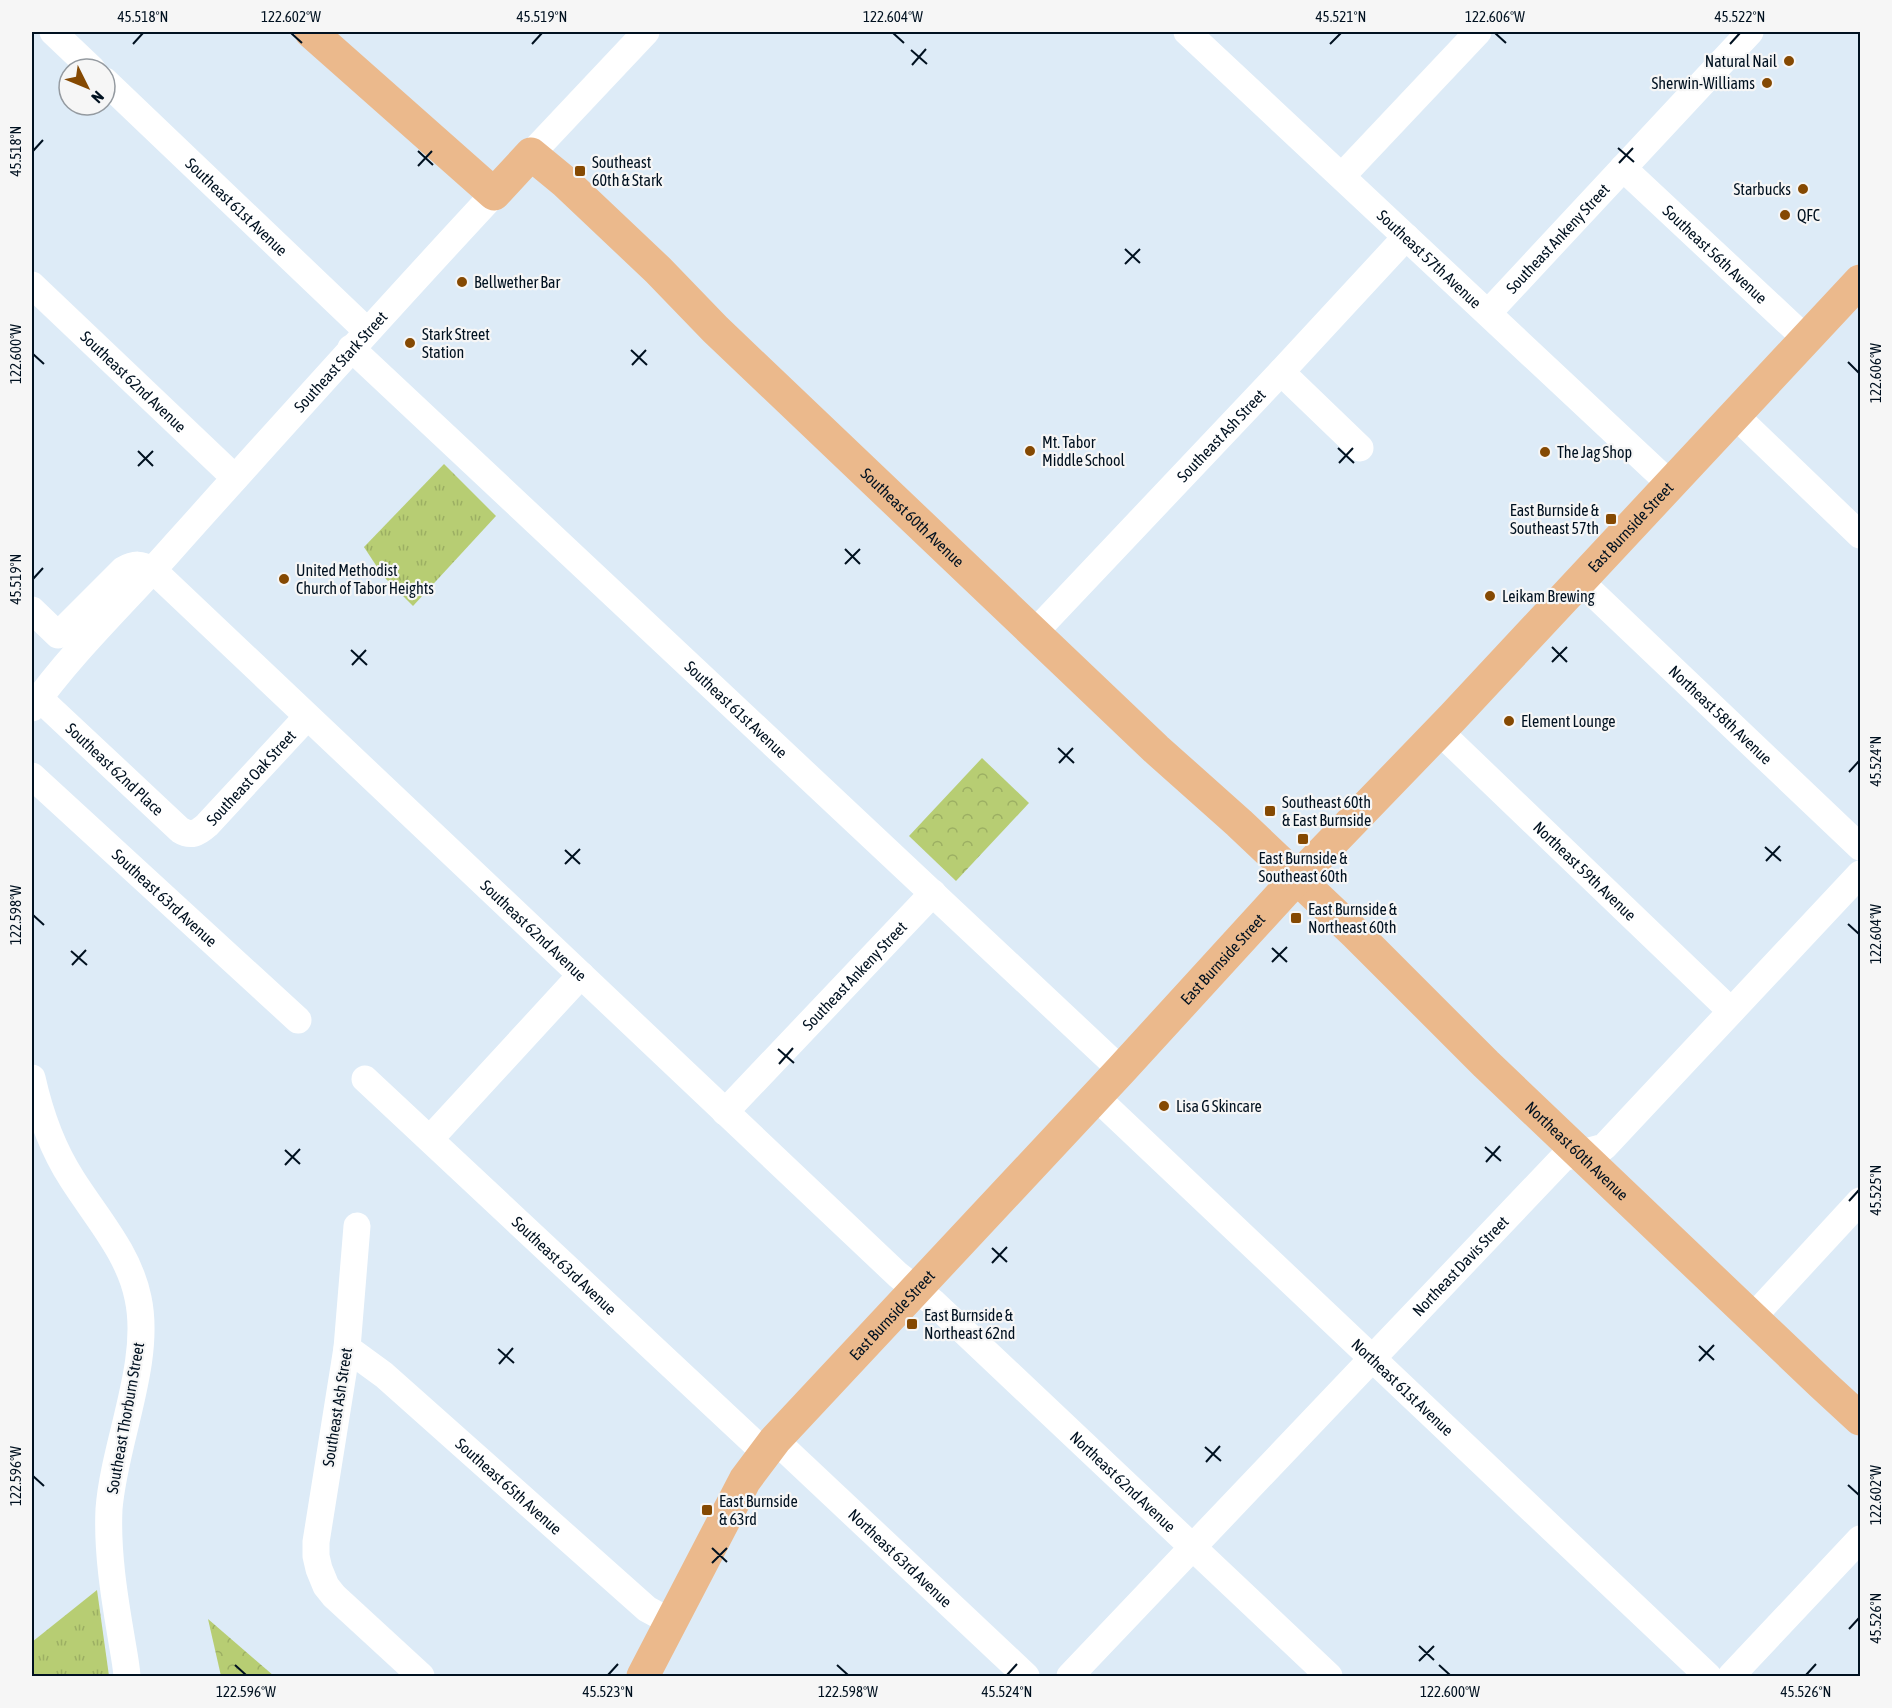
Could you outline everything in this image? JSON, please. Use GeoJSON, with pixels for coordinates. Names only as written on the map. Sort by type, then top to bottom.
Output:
{"type":"FeatureCollection","features":[{"type":"Feature","properties":{"kind":"main road"},"geometry":{"type":"LineString","coordinates":[[311,32],[494,194]]}},
{"type":"Feature","properties":{"kind":"main road","name":"Southeast Stark Street"},"geometry":{"type":"LineString","coordinates":[[494,194],[531,154]]}},
{"type":"Feature","properties":{"kind":"main road","name":"Southeast 60th Avenue"},"geometry":{"type":"LineString","coordinates":[[531,154],[565,182],[715,329],[1156,749],[1298,878]]}},
{"type":"Feature","properties":{"kind":"main road","name":"East Burnside Street"},"geometry":{"type":"LineString","coordinates":[[643,1677],[745,1480],[769,1446],[1298,878],[1439,731],[1860,281]]}},
{"type":"Feature","properties":{"kind":"main road","name":"Northeast 60th Avenue"},"geometry":{"type":"LineString","coordinates":[[1298,878],[1579,1154],[1860,1419]]}},
{"type":"Feature","properties":{"kind":"street"},"geometry":{"type":"LineString","coordinates":[[52,32],[79,57]]}},
{"type":"Feature","properties":{"kind":"street","name":"Southeast Stark Street"},"geometry":{"type":"LineString","coordinates":[[531,154],[646,32]]}},
{"type":"Feature","properties":{"kind":"street"},"geometry":{"type":"LineString","coordinates":[[1342,176],[1478,32]]}},
{"type":"Feature","properties":{"kind":"street","name":"Southeast Ankeny Street"},"geometry":{"type":"LineString","coordinates":[[1488,313],[1750,32]]}},
{"type":"Feature","properties":{"kind":"street","name":"Southeast 57th Avenue"},"geometry":{"type":"LineString","coordinates":[[1194,34],[1406,237],[1670,484]]}},
{"type":"Feature","properties":{"kind":"street","name":"Southeast 61st Avenue"},"geometry":{"type":"LineString","coordinates":[[117,93],[359,339],[933,893],[1121,1070]]}},
{"type":"Feature","properties":{"kind":"street","name":"Southeast 56th Avenue"},"geometry":{"type":"LineString","coordinates":[[1623,168],[1806,339]]}},
{"type":"Feature","properties":{"kind":"street","name":"Southeast Stark Street"},"geometry":{"type":"LineString","coordinates":[[35,703],[54,678],[359,339],[494,194]]}},
{"type":"Feature","properties":{"kind":"street","name":"Southeast Ash Street"},"geometry":{"type":"LineString","coordinates":[[1034,633],[1406,237]]}},
{"type":"Feature","properties":{"kind":"street","name":"Southeast 62nd Avenue"},"geometry":{"type":"LineString","coordinates":[[32,285],[235,478]]}},
{"type":"Feature","properties":{"kind":"street"},"geometry":{"type":"LineString","coordinates":[[1281,372],[1360,448]]}},
{"type":"Feature","properties":{"kind":"street"},"geometry":{"type":"LineString","coordinates":[[1735,415],[1860,535]]}},
{"type":"Feature","properties":{"kind":"street"},"geometry":{"type":"LineString","coordinates":[[32,609],[58,635],[123,570],[133,564],[143,565],[153,570]]}},
{"type":"Feature","properties":{"kind":"street","name":"Southeast 62nd Avenue"},"geometry":{"type":"LineString","coordinates":[[153,570],[725,1112],[898,1275],[916,1289]]}},
{"type":"Feature","properties":{"kind":"street","name":"Northeast 58th Avenue"},"geometry":{"type":"LineString","coordinates":[[1580,580],[1860,847]]}},
{"type":"Feature","properties":{"kind":"street","name":"Southeast 62nd Place"},"geometry":{"type":"LineString","coordinates":[[35,703],[180,830],[186,834],[192,834]]}},
{"type":"Feature","properties":{"kind":"street","name":"Southeast Oak Street"},"geometry":{"type":"LineString","coordinates":[[192,834],[207,825],[307,717]]}},
{"type":"Feature","properties":{"kind":"street","name":"Northeast 59th Avenue"},"geometry":{"type":"LineString","coordinates":[[1439,731],[1731,1011]]}},
{"type":"Feature","properties":{"kind":"street","name":"Southeast 63rd Avenue"},"geometry":{"type":"LineString","coordinates":[[32,776],[298,1020]]}},
{"type":"Feature","properties":{"kind":"street","name":"Northeast Davis Street"},"geometry":{"type":"LineString","coordinates":[[1070,1677],[1563,1158],[1604,1147],[1860,874]]}},
{"type":"Feature","properties":{"kind":"street","name":"Southeast Ankeny Street"},"geometry":{"type":"LineString","coordinates":[[725,1112],[933,893]]}},
{"type":"Feature","properties":{"kind":"street"},"geometry":{"type":"LineString","coordinates":[[430,1139],[581,975]]}},
{"type":"Feature","properties":{"kind":"street","name":"Southeast Thorburn Street"},"geometry":{"type":"LineString","coordinates":[[32,1078],[44,1124],[55,1148],[72,1180],[122,1255],[138,1298],[141,1326],[137,1364],[113,1478],[109,1510],[110,1554],[127,1677]]}},
{"type":"Feature","properties":{"kind":"street","name":"Southeast 63rd Avenue"},"geometry":{"type":"LineString","coordinates":[[365,1079],[769,1446]]}},
{"type":"Feature","properties":{"kind":"street","name":"Northeast 61st Avenue"},"geometry":{"type":"LineString","coordinates":[[1096,1097],[1708,1677]]}},
{"type":"Feature","properties":{"kind":"street"},"geometry":{"type":"LineString","coordinates":[[1752,1318],[1860,1201]]}},
{"type":"Feature","properties":{"kind":"street","name":"Southeast Ash Street"},"geometry":{"type":"LineString","coordinates":[[357,1226],[347,1348],[317,1533],[316,1556],[326,1586],[334,1596],[421,1677]]}},
{"type":"Feature","properties":{"kind":"street","name":"Northeast 62nd Avenue"},"geometry":{"type":"LineString","coordinates":[[916,1289],[1329,1677]]}},
{"type":"Feature","properties":{"kind":"street","name":"Southeast 65th Avenue"},"geometry":{"type":"LineString","coordinates":[[347,1348],[384,1375],[647,1609],[671,1622]]}},
{"type":"Feature","properties":{"kind":"street","name":"Northeast 63rd Avenue"},"geometry":{"type":"LineString","coordinates":[[769,1446],[1026,1677]]}},
{"type":"Feature","properties":{"kind":"street"},"geometry":{"type":"LineString","coordinates":[[1731,1677],[1860,1539]]}},
{"type":"Feature","properties":{"kind":"green space"},"geometry":{"type":"Polygon","coordinates":[[[444,464],[496,516],[413,606],[383,576],[364,547],[444,464]]]}},
{"type":"Feature","properties":{"kind":"green space"},"geometry":{"type":"Polygon","coordinates":[[[982,758],[1029,803],[956,881],[909,836],[982,758]]]}},
{"type":"Feature","properties":{"kind":"green space"},"geometry":{"type":"Polygon","coordinates":[[[97,1590],[109,1676],[32,1676],[32,1642],[97,1590]]]}},
{"type":"Feature","properties":{"kind":"green space"},"geometry":{"type":"Polygon","coordinates":[[[208,1619],[274,1676],[221,1676],[208,1619]]]}},
{"type":"Feature","properties":{"kind":"place","name":"Natural Nail"},"geometry":{"type":"Point","coordinates":[1789,61]}},
{"type":"Feature","properties":{"kind":"place","name":"Sherwin-Williams"},"geometry":{"type":"Point","coordinates":[1767,83]}},
{"type":"Feature","properties":{"kind":"place","name":"Southeast 60th & Stark"},"geometry":{"type":"Point","coordinates":[580,171]}},
{"type":"Feature","properties":{"kind":"place","name":"Starbucks"},"geometry":{"type":"Point","coordinates":[1803,189]}},
{"type":"Feature","properties":{"kind":"place","name":"QFC"},"geometry":{"type":"Point","coordinates":[1785,215]}},
{"type":"Feature","properties":{"kind":"place","name":"Bellwether Bar"},"geometry":{"type":"Point","coordinates":[462,282]}},
{"type":"Feature","properties":{"kind":"place","name":"Stark Street Station"},"geometry":{"type":"Point","coordinates":[410,343]}},
{"type":"Feature","properties":{"kind":"place","name":"Mt. Tabor Middle School"},"geometry":{"type":"Point","coordinates":[1030,451]}},
{"type":"Feature","properties":{"kind":"place","name":"The Jag Shop"},"geometry":{"type":"Point","coordinates":[1545,452]}},
{"type":"Feature","properties":{"kind":"place","name":"East Burnside & Southeast 57th"},"geometry":{"type":"Point","coordinates":[1611,519]}},
{"type":"Feature","properties":{"kind":"place","name":"United Methodist Church of Tabor Heights"},"geometry":{"type":"Point","coordinates":[284,579]}},
{"type":"Feature","properties":{"kind":"place","name":"Leikam Brewing"},"geometry":{"type":"Point","coordinates":[1490,596]}},
{"type":"Feature","properties":{"kind":"place","name":"Element Lounge"},"geometry":{"type":"Point","coordinates":[1509,721]}},
{"type":"Feature","properties":{"kind":"place","name":"Southeast 60th & East Burnside"},"geometry":{"type":"Point","coordinates":[1270,811]}},
{"type":"Feature","properties":{"kind":"place","name":"East Burnside & Southeast 60th"},"geometry":{"type":"Point","coordinates":[1303,839]}},
{"type":"Feature","properties":{"kind":"place","name":"East Burnside & Northeast 60th"},"geometry":{"type":"Point","coordinates":[1296,918]}},
{"type":"Feature","properties":{"kind":"place","name":"Lisa G Skincare"},"geometry":{"type":"Point","coordinates":[1164,1106]}},
{"type":"Feature","properties":{"kind":"place","name":"East Burnside & Northeast 62nd"},"geometry":{"type":"Point","coordinates":[912,1324]}},
{"type":"Feature","properties":{"kind":"place","name":"East Burnside & 63rd"},"geometry":{"type":"Point","coordinates":[707,1510]}}]}
